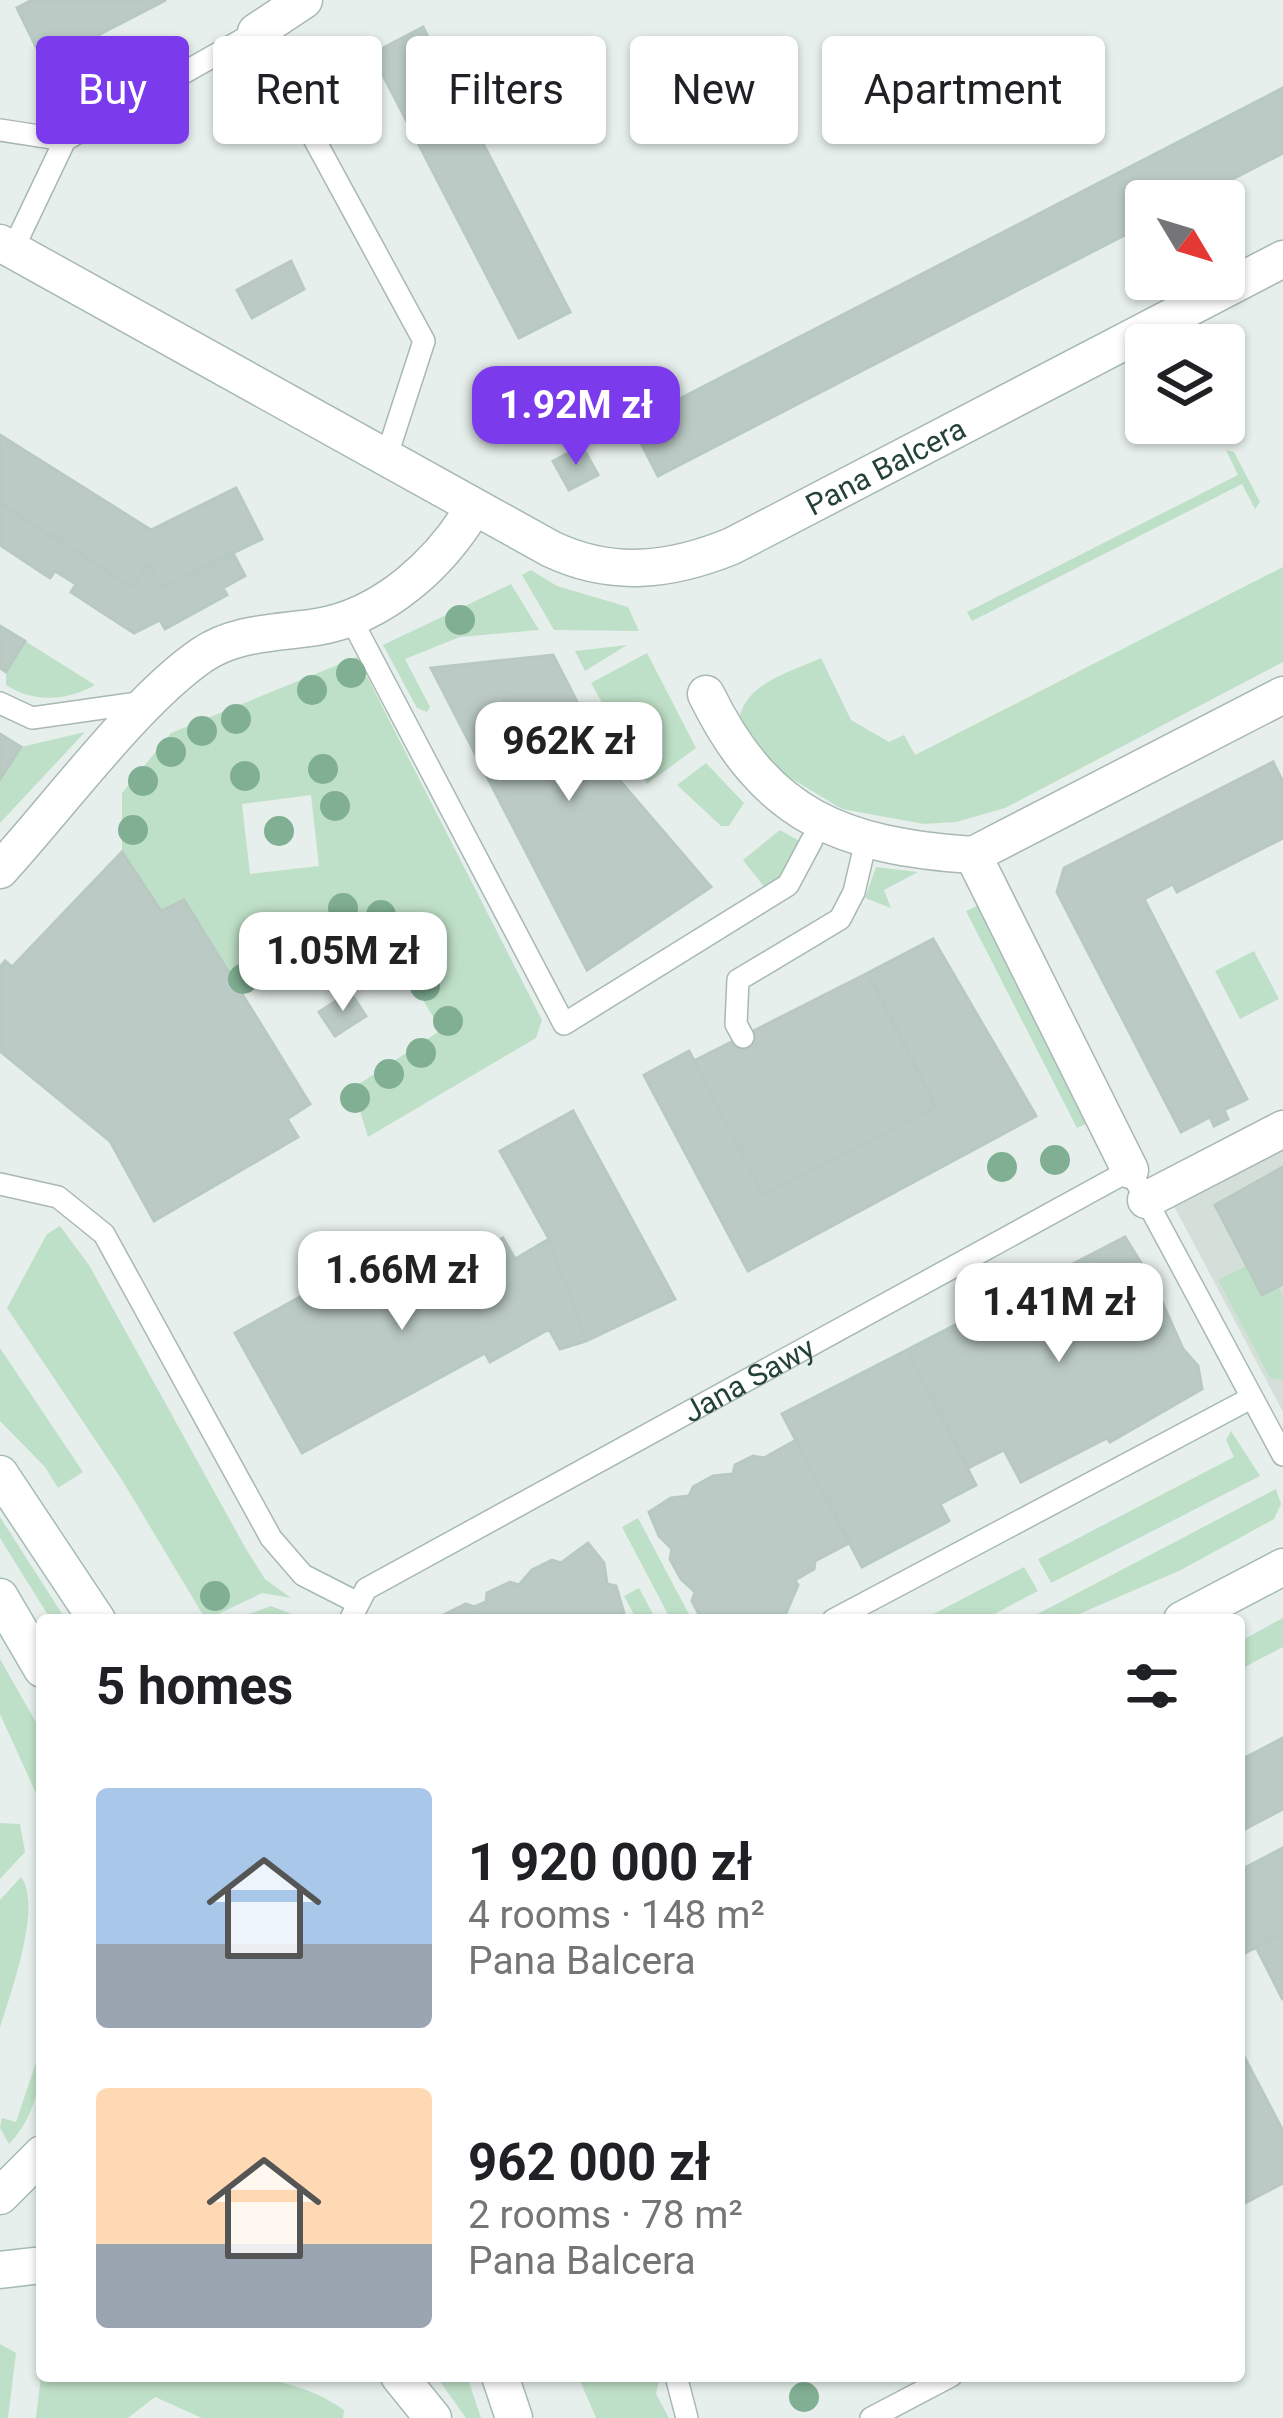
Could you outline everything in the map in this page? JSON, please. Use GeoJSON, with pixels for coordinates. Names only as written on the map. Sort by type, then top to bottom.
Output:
{"type":"FeatureCollection","features":[{"type":"Feature","properties":{"kind":"street"},"geometry":{"type":"LineString","coordinates":[[256,32],[304,0]]}},
{"type":"Feature","properties":{"kind":"street","name":"Pana Balcera"},"geometry":{"type":"LineString","coordinates":[[7,246],[571,558],[655,570],[687,564],[1283,259]]}},
{"type":"Feature","properties":{"kind":"street"},"geometry":{"type":"LineString","coordinates":[[0,870],[181,671],[223,643],[350,617],[383,601],[429,565],[474,507]]}},
{"type":"Feature","properties":{"kind":"street"},"geometry":{"type":"LineString","coordinates":[[706,694],[729,742],[772,792],[835,832],[866,841],[973,855],[1283,695]]}},
{"type":"Feature","properties":{"kind":"street"},"geometry":{"type":"LineString","coordinates":[[973,855],[1138,1185]]}},
{"type":"Feature","properties":{"kind":"street","name":"Jana Sawy"},"geometry":{"type":"LineString","coordinates":[[1138,1185],[1283,1129]]}},
{"type":"Feature","properties":{"kind":"street"},"geometry":{"type":"LineString","coordinates":[[0,1474],[93,1614]]}},
{"type":"Feature","properties":{"kind":"street"},"geometry":{"type":"LineString","coordinates":[[1193,1614],[1283,1567]]}},
{"type":"Feature","properties":{"kind":"street"},"geometry":{"type":"LineString","coordinates":[[0,1597],[36,1660]]}},
{"type":"Feature","properties":{"kind":"street"},"geometry":{"type":"LineString","coordinates":[[0,2196],[36,2160]]}},
{"type":"Feature","properties":{"kind":"street"},"geometry":{"type":"LineString","coordinates":[[0,2270],[36,2266]]}},
{"type":"Feature","properties":{"kind":"street"},"geometry":{"type":"LineString","coordinates":[[404,2382],[433,2418]]}},
{"type":"Feature","properties":{"kind":"street"},"geometry":{"type":"LineString","coordinates":[[502,2382],[514,2418]]}},
{"type":"Feature","properties":{"kind":"lane"},"geometry":{"type":"LineString","coordinates":[[189,70],[256,32],[424,340],[387,455]]}},
{"type":"Feature","properties":{"kind":"lane"},"geometry":{"type":"LineString","coordinates":[[0,130],[36,136]]}},
{"type":"Feature","properties":{"kind":"lane"},"geometry":{"type":"LineString","coordinates":[[7,246],[63,144]]}},
{"type":"Feature","properties":{"kind":"lane"},"geometry":{"type":"LineString","coordinates":[[350,617],[564,1024],[788,885],[812,840]]}},
{"type":"Feature","properties":{"kind":"lane"},"geometry":{"type":"LineString","coordinates":[[0,703],[32,718],[130,701],[152,703]]}},
{"type":"Feature","properties":{"kind":"lane"},"geometry":{"type":"LineString","coordinates":[[743,1037],[736,1024],[737,980],[840,920],[854,892],[866,841]]}},
{"type":"Feature","properties":{"kind":"lane"},"geometry":{"type":"LineString","coordinates":[[0,1184],[58,1197],[104,1234],[271,1538],[303,1575],[357,1603]]}},
{"type":"Feature","properties":{"kind":"lane"},"geometry":{"type":"LineString","coordinates":[[1138,1185],[1251,1398],[1274,1418],[1283,1455]]}},
{"type":"Feature","properties":{"kind":"lane","name":"Jana Sawy"},"geometry":{"type":"LineString","coordinates":[[357,1603],[1138,1185]]}},
{"type":"Feature","properties":{"kind":"lane"},"geometry":{"type":"LineString","coordinates":[[844,1614],[1251,1398]]}},
{"type":"Feature","properties":{"kind":"lane"},"geometry":{"type":"LineString","coordinates":[[678,2382],[687,2418]]}},
{"type":"Feature","properties":{"kind":"lane"},"geometry":{"type":"LineString","coordinates":[[871,2418],[940,2382]]}},
{"type":"Feature","properties":{"kind":"shaded area"},"geometry":{"type":"Polygon","coordinates":[[[1283,1150],[1283,1412],[1174,1206],[1283,1150]]]}},
{"type":"Feature","properties":{"kind":"green space"},"geometry":{"type":"Polygon","coordinates":[[[1226,450],[1234,452],[1260,502],[1255,509],[1242,484],[972,621],[967,612],[1238,475],[1226,450]]]}},
{"type":"Feature","properties":{"kind":"green space"},"geometry":{"type":"Polygon","coordinates":[[[1283,567],[1283,662],[1005,808],[956,822],[924,824],[842,809],[779,771],[739,723],[748,698],[758,689],[821,658],[851,720],[889,742],[904,735],[915,755],[1283,567]]]}},
{"type":"Feature","properties":{"kind":"green space"},"geometry":{"type":"Polygon","coordinates":[[[531,570],[557,586],[628,607],[639,631],[554,630],[522,575],[531,570]]]}},
{"type":"Feature","properties":{"kind":"green space"},"geometry":{"type":"Polygon","coordinates":[[[511,584],[539,630],[460,637],[405,659],[430,707],[427,712],[417,708],[383,645],[511,584]]]}},
{"type":"Feature","properties":{"kind":"green space"},"geometry":{"type":"Polygon","coordinates":[[[25,641],[95,685],[50,698],[6,685],[6,672],[25,641]]]}},
{"type":"Feature","properties":{"kind":"green space"},"geometry":{"type":"Polygon","coordinates":[[[627,645],[585,671],[575,651],[627,645]]]}},
{"type":"Feature","properties":{"kind":"green space"},"geometry":{"type":"Polygon","coordinates":[[[647,653],[696,748],[647,784],[591,683],[647,653]]]}},
{"type":"Feature","properties":{"kind":"green space"},"geometry":{"type":"Polygon","coordinates":[[[357,657],[542,1020],[536,1038],[368,1137],[353,1088],[441,1030],[370,912],[240,993],[184,900],[161,911],[122,852],[122,793],[171,733],[357,657]],[[311,795],[242,804],[250,874],[319,866],[311,795]]]}},
{"type":"Feature","properties":{"kind":"green space"},"geometry":{"type":"Polygon","coordinates":[[[85,732],[0,823],[0,779],[21,747],[85,732]]]}},
{"type":"Feature","properties":{"kind":"green space"},"geometry":{"type":"Polygon","coordinates":[[[706,763],[744,803],[729,826],[721,826],[677,785],[706,763]]]}},
{"type":"Feature","properties":{"kind":"green space"},"geometry":{"type":"Polygon","coordinates":[[[780,830],[801,842],[789,869],[766,889],[743,860],[780,830]]]}},
{"type":"Feature","properties":{"kind":"green space"},"geometry":{"type":"Polygon","coordinates":[[[876,867],[918,872],[884,890],[891,908],[865,898],[876,867]]]}},
{"type":"Feature","properties":{"kind":"green space"},"geometry":{"type":"Polygon","coordinates":[[[979,905],[1090,1122],[1077,1128],[966,911],[979,905]]]}},
{"type":"Feature","properties":{"kind":"green space"},"geometry":{"type":"Polygon","coordinates":[[[1254,951],[1279,999],[1240,1019],[1215,971],[1254,951]]]}},
{"type":"Feature","properties":{"kind":"green space"},"geometry":{"type":"Polygon","coordinates":[[[60,1226],[89,1265],[246,1549],[265,1579],[291,1598],[262,1593],[218,1614],[202,1614],[122,1480],[7,1308],[47,1234],[60,1226]]]}},
{"type":"Feature","properties":{"kind":"green space"},"geometry":{"type":"Polygon","coordinates":[[[1246,1266],[1261,1294],[1278,1286],[1283,1296],[1283,1380],[1270,1378],[1218,1280],[1246,1266]]]}},
{"type":"Feature","properties":{"kind":"green space"},"geometry":{"type":"Polygon","coordinates":[[[0,1348],[83,1472],[58,1488],[45,1467],[0,1421],[0,1348]]]}},
{"type":"Feature","properties":{"kind":"green space"},"geometry":{"type":"Polygon","coordinates":[[[1231,1431],[1260,1476],[1051,1583],[1038,1559],[1234,1457],[1226,1440],[1231,1431]]]}},
{"type":"Feature","properties":{"kind":"green space"},"geometry":{"type":"Polygon","coordinates":[[[1276,1489],[1281,1504],[1274,1519],[1181,1570],[1079,1614],[1037,1614],[1276,1489]]]}},
{"type":"Feature","properties":{"kind":"green space"},"geometry":{"type":"Polygon","coordinates":[[[0,1517],[62,1614],[47,1614],[0,1538],[0,1517]]]}},
{"type":"Feature","properties":{"kind":"green space"},"geometry":{"type":"Polygon","coordinates":[[[638,1518],[689,1614],[668,1614],[622,1527],[638,1518]]]}},
{"type":"Feature","properties":{"kind":"green space"},"geometry":{"type":"Polygon","coordinates":[[[1024,1567],[1038,1591],[994,1614],[934,1614],[1024,1567]]]}},
{"type":"Feature","properties":{"kind":"green space"},"geometry":{"type":"Polygon","coordinates":[[[639,1588],[653,1614],[634,1614],[624,1596],[639,1588]]]}},
{"type":"Feature","properties":{"kind":"green space"},"geometry":{"type":"Polygon","coordinates":[[[271,1606],[292,1614],[249,1614],[271,1606]]]}},
{"type":"Feature","properties":{"kind":"green space"},"geometry":{"type":"Polygon","coordinates":[[[1283,1618],[1283,1647],[1245,1667],[1245,1639],[1283,1618]]]}},
{"type":"Feature","properties":{"kind":"green space"},"geometry":{"type":"Polygon","coordinates":[[[0,1659],[36,1722],[36,1793],[0,1714],[0,1659]]]}},
{"type":"Feature","properties":{"kind":"green space"},"geometry":{"type":"Polygon","coordinates":[[[0,1823],[20,1824],[25,1852],[0,1879],[0,1823]]]}},
{"type":"Feature","properties":{"kind":"green space"},"geometry":{"type":"Polygon","coordinates":[[[21,1877],[27,1890],[27,1929],[0,2028],[0,1900],[21,1877]]]}},
{"type":"Feature","properties":{"kind":"green space"},"geometry":{"type":"Polygon","coordinates":[[[36,2063],[35,2098],[9,2144],[0,2128],[2,2118],[16,2122],[36,2063]]]}},
{"type":"Feature","properties":{"kind":"green space"},"geometry":{"type":"Polygon","coordinates":[[[0,2344],[16,2353],[8,2418],[0,2418],[0,2344]]]}},
{"type":"Feature","properties":{"kind":"green space"},"geometry":{"type":"Polygon","coordinates":[[[40,2382],[281,2382],[344,2410],[343,2418],[202,2418],[155,2397],[128,2418],[36,2418],[40,2382]]]}},
{"type":"Feature","properties":{"kind":"green space"},"geometry":{"type":"Polygon","coordinates":[[[440,2382],[469,2382],[481,2418],[466,2418],[440,2382]]]}},
{"type":"Feature","properties":{"kind":"green space"},"geometry":{"type":"Polygon","coordinates":[[[581,2382],[659,2382],[656,2394],[669,2418],[596,2418],[581,2382]]]}},
{"type":"Feature","properties":{"kind":"building"},"geometry":{"type":"Polygon","coordinates":[[[32,0],[166,0],[96,36],[36,36],[36,47],[17,8],[32,0]]]}},
{"type":"Feature","properties":{"kind":"building"},"geometry":{"type":"Polygon","coordinates":[[[423,27],[428,36],[406,36],[423,27]]]}},
{"type":"Feature","properties":{"kind":"building"},"geometry":{"type":"Polygon","coordinates":[[[406,36],[406,120],[382,73],[382,49],[406,36]]]}},
{"type":"Feature","properties":{"kind":"building"},"geometry":{"type":"Polygon","coordinates":[[[1283,88],[1283,153],[1231,180],[1125,180],[1125,235],[658,476],[631,424],[1283,88]]]}},
{"type":"Feature","properties":{"kind":"building"},"geometry":{"type":"Polygon","coordinates":[[[419,144],[483,144],[570,312],[519,338],[419,144]]]}},
{"type":"Feature","properties":{"kind":"building"},"geometry":{"type":"Polygon","coordinates":[[[291,261],[304,289],[252,318],[237,290],[291,261]]]}},
{"type":"Feature","properties":{"kind":"building"},"geometry":{"type":"Polygon","coordinates":[[[0,435],[151,530],[236,488],[262,539],[161,588],[149,563],[132,587],[0,503],[0,435]]]}},
{"type":"Feature","properties":{"kind":"building"},"geometry":{"type":"Polygon","coordinates":[[[582,446],[598,475],[569,490],[553,461],[582,446]]]}},
{"type":"Feature","properties":{"kind":"building"},"geometry":{"type":"Polygon","coordinates":[[[0,503],[132,587],[149,563],[161,588],[233,553],[245,576],[223,588],[227,595],[165,629],[160,620],[134,633],[71,592],[76,584],[55,571],[50,578],[0,545],[0,503]]]}},
{"type":"Feature","properties":{"kind":"building"},"geometry":{"type":"Polygon","coordinates":[[[0,626],[25,641],[6,672],[0,668],[0,626]]]}},
{"type":"Feature","properties":{"kind":"building"},"geometry":{"type":"Polygon","coordinates":[[[553,655],[614,774],[711,887],[587,970],[431,668],[553,655]]]}},
{"type":"Feature","properties":{"kind":"building"},"geometry":{"type":"Polygon","coordinates":[[[0,734],[21,747],[0,779],[0,734]]]}},
{"type":"Feature","properties":{"kind":"building"},"geometry":{"type":"Polygon","coordinates":[[[1273,762],[1283,782],[1283,838],[1177,892],[1173,884],[1144,899],[1247,1099],[1224,1110],[1228,1119],[1214,1126],[1210,1117],[1181,1132],[1057,892],[1064,868],[1273,762]]]}},
{"type":"Feature","properties":{"kind":"building"},"geometry":{"type":"Polygon","coordinates":[[[122,852],[161,911],[184,900],[310,1104],[287,1119],[298,1137],[154,1221],[110,1141],[0,1051],[0,967],[5,961],[12,967],[122,852]]]}},
{"type":"Feature","properties":{"kind":"building"},"geometry":{"type":"Polygon","coordinates":[[[933,939],[1036,1116],[748,1271],[644,1075],[689,1051],[763,1195],[936,1107],[868,973],[933,939]]]}},
{"type":"Feature","properties":{"kind":"building"},"geometry":{"type":"Polygon","coordinates":[[[868,973],[936,1107],[763,1195],[694,1061],[868,973]]]}},
{"type":"Feature","properties":{"kind":"building"},"geometry":{"type":"Polygon","coordinates":[[[350,992],[366,1016],[335,1036],[319,1012],[350,992]]]}},
{"type":"Feature","properties":{"kind":"building"},"geometry":{"type":"Polygon","coordinates":[[[573,1111],[675,1299],[586,1341],[549,1239],[500,1151],[573,1111]]]}},
{"type":"Feature","properties":{"kind":"building"},"geometry":{"type":"Polygon","coordinates":[[[1283,1167],[1283,1284],[1262,1295],[1215,1205],[1283,1167]]]}},
{"type":"Feature","properties":{"kind":"building"},"geometry":{"type":"Polygon","coordinates":[[[1125,1237],[1154,1284],[1183,1349],[1198,1366],[1202,1389],[1110,1442],[1107,1438],[1021,1482],[1004,1450],[968,1468],[907,1350],[1125,1237]]]}},
{"type":"Feature","properties":{"kind":"building"},"geometry":{"type":"Polygon","coordinates":[[[503,1238],[515,1259],[549,1239],[586,1341],[560,1349],[549,1329],[490,1362],[485,1353],[302,1453],[235,1333],[336,1277],[340,1284],[388,1257],[398,1274],[445,1246],[456,1265],[503,1238]]]}},
{"type":"Feature","properties":{"kind":"building"},"geometry":{"type":"Polygon","coordinates":[[[907,1350],[976,1485],[940,1504],[949,1521],[862,1567],[782,1414],[907,1350]]]}},
{"type":"Feature","properties":{"kind":"building"},"geometry":{"type":"Polygon","coordinates":[[[796,1440],[849,1543],[815,1561],[814,1569],[795,1580],[798,1585],[786,1614],[699,1614],[692,1601],[695,1592],[681,1579],[670,1559],[672,1549],[659,1536],[649,1512],[671,1498],[689,1496],[693,1487],[713,1476],[733,1474],[735,1465],[753,1456],[764,1458],[796,1440]]]}},
{"type":"Feature","properties":{"kind":"building"},"geometry":{"type":"Polygon","coordinates":[[[588,1543],[604,1563],[607,1584],[616,1586],[624,1614],[445,1614],[466,1604],[474,1607],[486,1602],[487,1593],[510,1582],[519,1585],[532,1570],[552,1560],[561,1563],[588,1543]]]}},
{"type":"Feature","properties":{"kind":"building"},"geometry":{"type":"Polygon","coordinates":[[[1283,1738],[1283,1809],[1245,1829],[1245,1758],[1283,1738]]]}},
{"type":"Feature","properties":{"kind":"building"},"geometry":{"type":"Polygon","coordinates":[[[1283,1848],[1283,1933],[1245,1953],[1245,1868],[1283,1848]]]}},
{"type":"Feature","properties":{"kind":"building"},"geometry":{"type":"Polygon","coordinates":[[[1283,1933],[1283,2000],[1256,1947],[1283,1933]]]}},
{"type":"Feature","properties":{"kind":"building"},"geometry":{"type":"Polygon","coordinates":[[[1245,2058],[1283,2131],[1283,2183],[1245,2203],[1245,2058]]]}}]}
